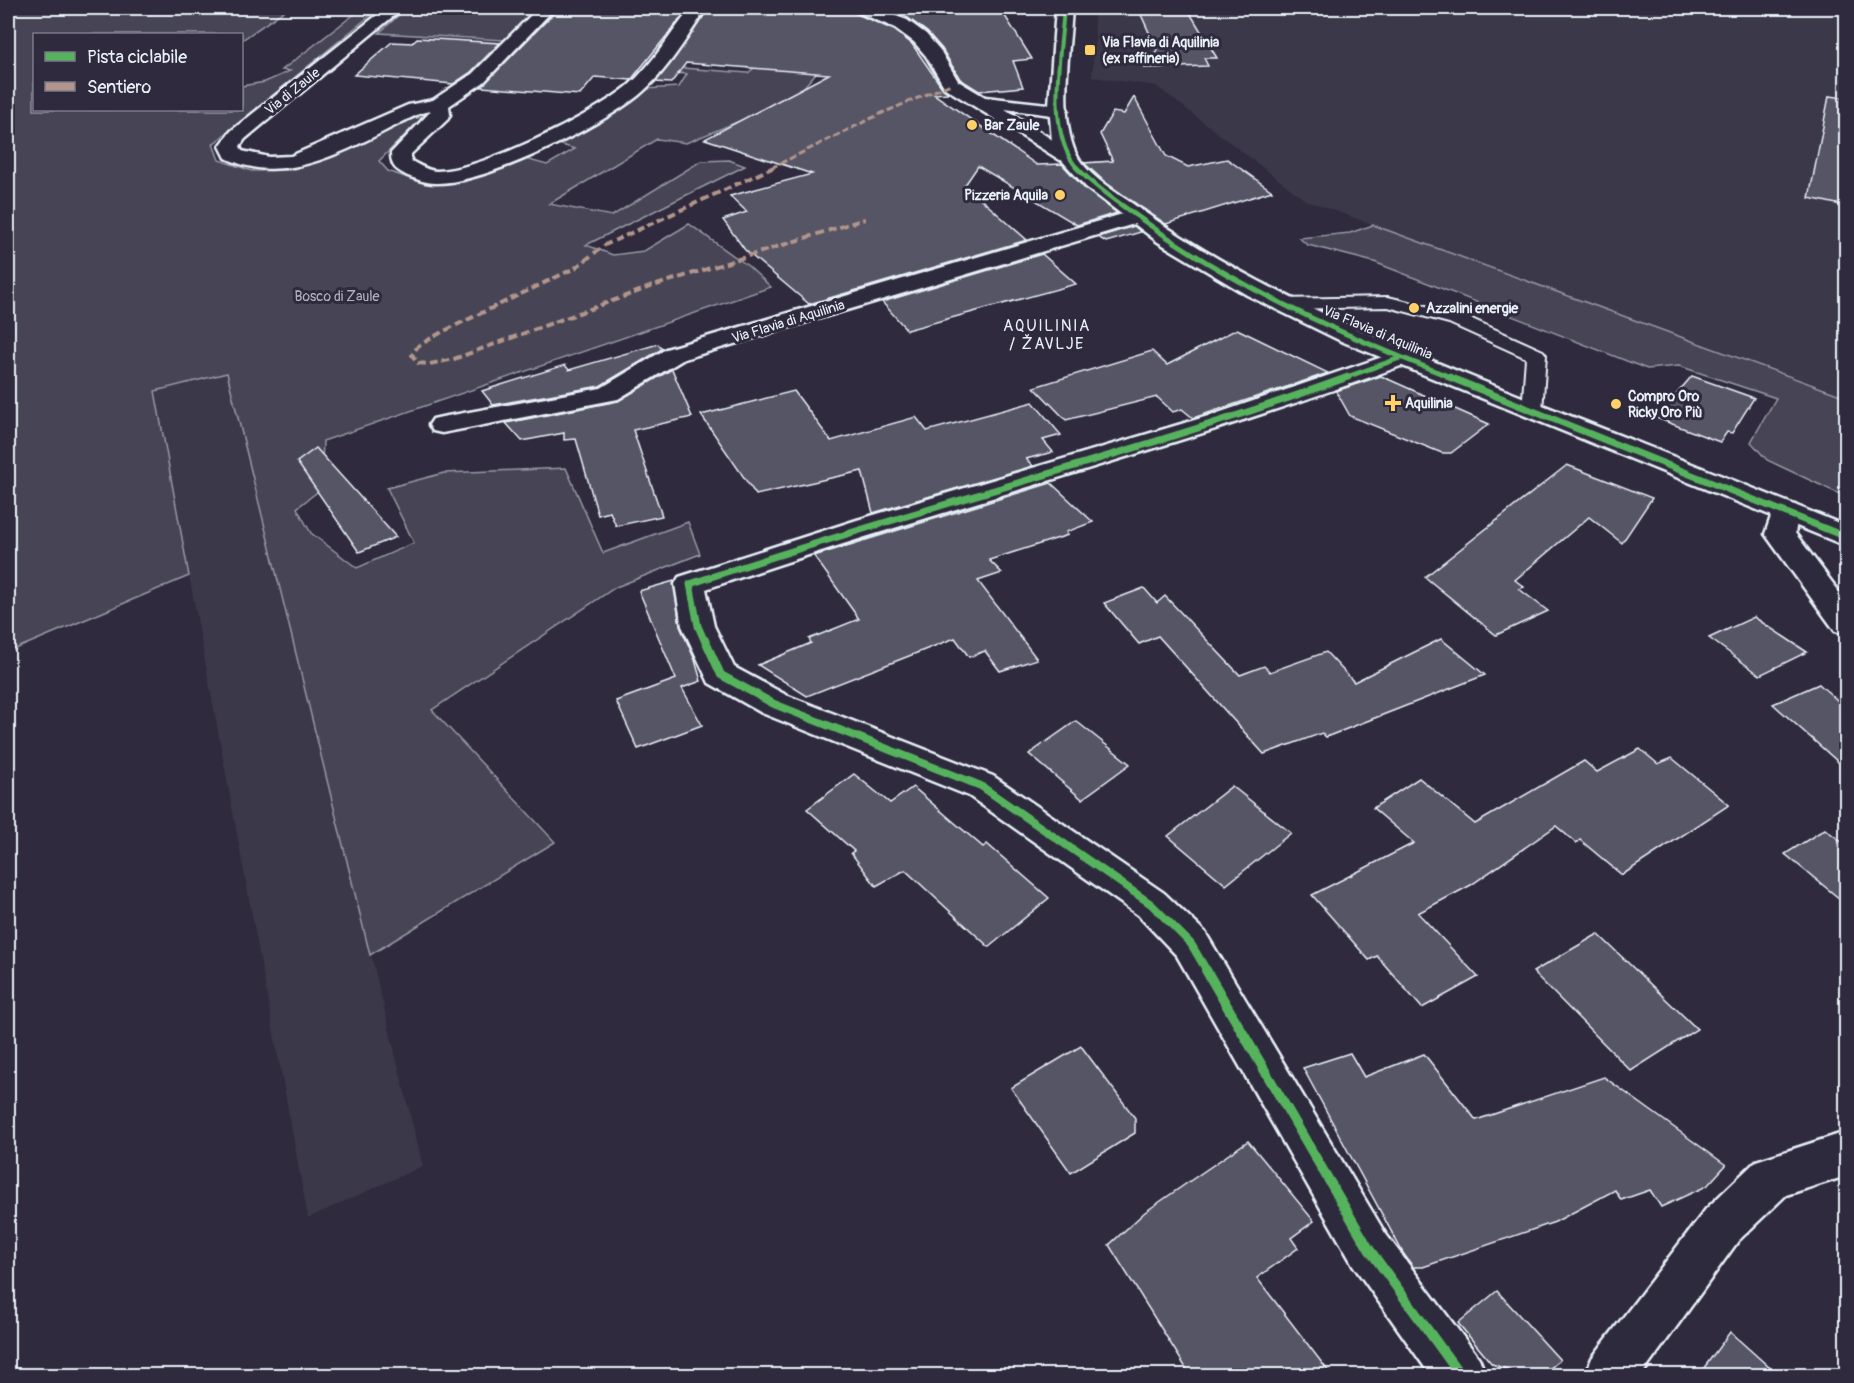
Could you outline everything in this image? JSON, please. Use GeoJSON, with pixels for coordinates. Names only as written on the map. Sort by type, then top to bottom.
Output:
{"type":"FeatureCollection","features":[{"type":"Feature","properties":{"kind":"street","name":"Via di Zaule"},"geometry":{"type":"LineString","coordinates":[[394,8],[238,135],[230,146],[233,154],[245,160],[269,163],[293,162],[321,152],[415,109],[440,104],[478,78],[547,8]]}},
{"type":"Feature","properties":{"kind":"street","name":"Via di Zaule"},"geometry":{"type":"LineString","coordinates":[[440,104],[441,115],[401,153],[401,164],[434,177],[453,176],[478,170],[603,110],[634,90],[699,8]]}},
{"type":"Feature","properties":{"kind":"street"},"geometry":{"type":"LineString","coordinates":[[1064,8],[1059,110],[1060,133],[1067,156]]}},
{"type":"Feature","properties":{"kind":"street"},"geometry":{"type":"LineString","coordinates":[[871,9],[920,38],[934,54],[951,84],[1067,156]]}},
{"type":"Feature","properties":{"kind":"street"},"geometry":{"type":"LineString","coordinates":[[971,97],[1037,109],[1059,110]]}},
{"type":"Feature","properties":{"kind":"street","name":"Via Flavia di Aquilinia"},"geometry":{"type":"LineString","coordinates":[[1067,156],[1136,216],[1186,250],[1282,304],[1400,358],[1846,537]]}},
{"type":"Feature","properties":{"kind":"street","name":"Via Flavia di Aquilinia"},"geometry":{"type":"LineString","coordinates":[[442,425],[609,394],[675,354],[1136,216]]}},
{"type":"Feature","properties":{"kind":"street"},"geometry":{"type":"LineString","coordinates":[[1400,358],[1352,376],[1104,457],[1012,481],[690,584],[699,626],[721,675],[774,704],[981,786],[1151,904],[1191,944],[1369,1249],[1461,1376]]}},
{"type":"Feature","properties":{"kind":"street"},"geometry":{"type":"LineString","coordinates":[[1785,511],[1780,534],[1846,622]]}},
{"type":"Feature","properties":{"kind":"street"},"geometry":{"type":"LineString","coordinates":[[1610,1376],[1722,1225],[1772,1177],[1846,1154]]}},
{"type":"Feature","properties":{"kind":"lane"},"geometry":{"type":"LineString","coordinates":[[1282,304],[1388,302],[1456,319],[1536,355],[1532,411]]}},
{"type":"Feature","properties":{"kind":"shaded area"},"geometry":{"type":"Polygon","coordinates":[[[1093,8],[1846,8],[1846,397],[1305,200],[1156,86],[1092,77],[1095,38],[1093,8]]]}},
{"type":"Feature","properties":{"kind":"shaded area"},"geometry":{"type":"Polygon","coordinates":[[[228,373],[423,1166],[308,1218],[155,391],[228,373]]]}},
{"type":"Feature","properties":{"kind":"green space","name":"Bosco di Zaule"},"geometry":{"type":"Polygon","coordinates":[[[288,8],[243,39],[243,33],[33,33],[33,111],[243,111],[243,86],[265,82],[290,71],[282,70],[361,9],[377,10],[213,144],[219,160],[252,171],[293,170],[404,120],[423,117],[379,161],[388,171],[425,184],[464,182],[522,158],[547,165],[575,149],[558,144],[644,89],[679,87],[687,74],[661,72],[692,33],[682,68],[748,73],[768,57],[807,62],[816,73],[803,88],[754,115],[686,143],[657,139],[549,204],[612,216],[701,161],[729,160],[745,166],[586,245],[613,255],[644,251],[689,224],[748,266],[771,287],[323,441],[321,489],[297,508],[311,533],[357,568],[414,543],[387,488],[444,473],[566,468],[603,553],[688,522],[700,554],[616,587],[432,710],[555,842],[370,955],[227,373],[155,391],[189,576],[8,652],[8,9],[288,8]]]}},
{"type":"Feature","properties":{"kind":"green space"},"geometry":{"type":"Polygon","coordinates":[[[407,8],[538,8],[504,40],[379,33],[407,8]]]}},
{"type":"Feature","properties":{"kind":"green space"},"geometry":{"type":"Polygon","coordinates":[[[1373,225],[1846,397],[1846,497],[1767,460],[1751,442],[1776,398],[1679,366],[1647,369],[1374,262],[1308,245],[1299,238],[1350,233],[1373,225]]]}},
{"type":"Feature","properties":{"kind":"building"},"geometry":{"type":"Polygon","coordinates":[[[559,8],[689,8],[631,80],[595,77],[580,95],[481,87],[559,8]]]}},
{"type":"Feature","properties":{"kind":"building"},"geometry":{"type":"Polygon","coordinates":[[[709,8],[851,8],[854,13],[894,30],[912,44],[943,89],[949,93],[934,94],[1037,165],[1062,164],[1085,189],[1117,213],[1077,225],[978,166],[965,185],[1027,240],[809,304],[745,250],[723,220],[747,212],[730,196],[812,174],[705,139],[829,74],[686,63],[671,83],[656,82],[709,8]]]}},
{"type":"Feature","properties":{"kind":"building"},"geometry":{"type":"Polygon","coordinates":[[[879,8],[1000,8],[1032,59],[1013,61],[1023,87],[979,91],[960,79],[942,49],[927,32],[908,18],[879,8]]]}},
{"type":"Feature","properties":{"kind":"building"},"geometry":{"type":"Polygon","coordinates":[[[1138,8],[1187,8],[1217,58],[1204,58],[1208,66],[1144,68],[1157,50],[1138,8]]]}},
{"type":"Feature","properties":{"kind":"building"},"geometry":{"type":"Polygon","coordinates":[[[417,38],[500,43],[471,72],[453,84],[354,75],[392,42],[412,43],[417,38]]]}},
{"type":"Feature","properties":{"kind":"building"},"geometry":{"type":"Polygon","coordinates":[[[1829,96],[1846,98],[1846,206],[1809,198],[1829,96]]]}},
{"type":"Feature","properties":{"kind":"building"},"geometry":{"type":"Polygon","coordinates":[[[1134,97],[1166,156],[1188,167],[1227,159],[1272,191],[1166,224],[1138,205],[1105,182],[1084,163],[1113,161],[1100,134],[1113,112],[1124,114],[1134,97]]]}},
{"type":"Feature","properties":{"kind":"building"},"geometry":{"type":"Polygon","coordinates":[[[1134,226],[1141,232],[1106,242],[1098,237],[1134,226]]]}},
{"type":"Feature","properties":{"kind":"building"},"geometry":{"type":"Polygon","coordinates":[[[1042,254],[1076,284],[907,330],[882,302],[1042,254]]]}},
{"type":"Feature","properties":{"kind":"building"},"geometry":{"type":"Polygon","coordinates":[[[1237,329],[1328,373],[1193,418],[1182,409],[1173,412],[1157,397],[1066,420],[1034,387],[1152,351],[1167,365],[1237,329]]]}},
{"type":"Feature","properties":{"kind":"building"},"geometry":{"type":"Polygon","coordinates":[[[658,344],[662,349],[600,386],[493,405],[482,391],[565,365],[569,370],[658,344]]]}},
{"type":"Feature","properties":{"kind":"building"},"geometry":{"type":"Polygon","coordinates":[[[672,369],[692,417],[633,430],[662,516],[616,526],[610,512],[598,515],[576,439],[564,440],[564,433],[522,441],[506,423],[618,401],[672,369]]]}},
{"type":"Feature","properties":{"kind":"building","name":"Aquilinia"},"geometry":{"type":"Polygon","coordinates":[[[1381,376],[1489,424],[1451,453],[1442,453],[1350,416],[1336,391],[1381,376]]]}},
{"type":"Feature","properties":{"kind":"building"},"geometry":{"type":"Polygon","coordinates":[[[1692,376],[1754,398],[1732,433],[1727,432],[1720,442],[1656,418],[1692,376]]]}},
{"type":"Feature","properties":{"kind":"building"},"geometry":{"type":"Polygon","coordinates":[[[794,391],[831,441],[916,417],[927,431],[1033,402],[1061,435],[1043,440],[1053,452],[1026,459],[1033,466],[873,513],[862,471],[756,495],[701,415],[794,391]]]}},
{"type":"Feature","properties":{"kind":"building"},"geometry":{"type":"Polygon","coordinates":[[[316,448],[396,537],[359,552],[297,462],[316,448]]]}},
{"type":"Feature","properties":{"kind":"building"},"geometry":{"type":"Polygon","coordinates":[[[1567,465],[1652,498],[1622,543],[1589,517],[1515,580],[1524,587],[1519,589],[1548,611],[1496,635],[1425,577],[1567,465]]]}},
{"type":"Feature","properties":{"kind":"building"},"geometry":{"type":"Polygon","coordinates":[[[1051,483],[1093,522],[1066,532],[1068,535],[989,560],[1002,573],[978,581],[1037,659],[1000,671],[985,651],[969,657],[955,638],[807,696],[758,665],[811,643],[809,639],[859,619],[814,556],[1051,483]]]}},
{"type":"Feature","properties":{"kind":"building"},"geometry":{"type":"Polygon","coordinates":[[[674,581],[680,626],[695,660],[701,681],[682,688],[702,725],[638,749],[616,701],[676,679],[639,591],[674,581]]]}},
{"type":"Feature","properties":{"kind":"building"},"geometry":{"type":"Polygon","coordinates":[[[1144,588],[1157,603],[1165,596],[1240,675],[1264,666],[1270,672],[1326,652],[1354,682],[1441,639],[1485,675],[1326,737],[1322,733],[1264,754],[1158,636],[1139,644],[1104,603],[1144,588]]]}},
{"type":"Feature","properties":{"kind":"building"},"geometry":{"type":"Polygon","coordinates":[[[1754,617],[1807,652],[1760,675],[1709,638],[1754,617]]]}},
{"type":"Feature","properties":{"kind":"building"},"geometry":{"type":"Polygon","coordinates":[[[1819,684],[1846,708],[1846,769],[1773,704],[1819,684]]]}},
{"type":"Feature","properties":{"kind":"building"},"geometry":{"type":"Polygon","coordinates":[[[1076,721],[1130,764],[1082,799],[1029,754],[1076,721]]]}},
{"type":"Feature","properties":{"kind":"building"},"geometry":{"type":"Polygon","coordinates":[[[1640,749],[1658,764],[1672,758],[1729,805],[1622,875],[1580,840],[1576,843],[1556,826],[1471,885],[1418,913],[1478,977],[1422,1008],[1377,956],[1369,960],[1312,895],[1414,843],[1373,808],[1419,778],[1475,824],[1584,761],[1597,772],[1640,749]]]}},
{"type":"Feature","properties":{"kind":"building"},"geometry":{"type":"Polygon","coordinates":[[[854,774],[890,803],[913,787],[983,847],[987,844],[1049,898],[989,947],[905,870],[876,886],[851,853],[854,851],[807,809],[854,774]]]}},
{"type":"Feature","properties":{"kind":"building"},"geometry":{"type":"Polygon","coordinates":[[[1232,786],[1291,833],[1226,885],[1168,836],[1232,786]]]}},
{"type":"Feature","properties":{"kind":"building"},"geometry":{"type":"Polygon","coordinates":[[[1825,829],[1846,845],[1846,904],[1785,854],[1825,829]]]}},
{"type":"Feature","properties":{"kind":"building"},"geometry":{"type":"Polygon","coordinates":[[[1598,934],[1697,1029],[1631,1071],[1533,972],[1598,934]]]}},
{"type":"Feature","properties":{"kind":"building"},"geometry":{"type":"Polygon","coordinates":[[[1081,1046],[1135,1118],[1135,1133],[1071,1173],[1011,1088],[1081,1046]]]}},
{"type":"Feature","properties":{"kind":"building"},"geometry":{"type":"Polygon","coordinates":[[[1350,1053],[1364,1077],[1424,1054],[1476,1120],[1604,1077],[1726,1165],[1707,1186],[1661,1207],[1650,1190],[1621,1200],[1615,1190],[1555,1222],[1423,1267],[1413,1267],[1403,1253],[1303,1068],[1350,1053]]]}},
{"type":"Feature","properties":{"kind":"building"},"geometry":{"type":"Polygon","coordinates":[[[1248,1141],[1314,1221],[1291,1238],[1298,1248],[1257,1278],[1332,1376],[1191,1376],[1109,1245],[1145,1212],[1248,1141]]]}},
{"type":"Feature","properties":{"kind":"building"},"geometry":{"type":"Polygon","coordinates":[[[1497,1291],[1560,1360],[1541,1376],[1526,1376],[1492,1364],[1458,1323],[1497,1291]]]}},
{"type":"Feature","properties":{"kind":"building"},"geometry":{"type":"Polygon","coordinates":[[[1730,1332],[1779,1376],[1698,1376],[1730,1332]]]}},
{"type":"Feature","properties":{"kind":"marked path"},"geometry":{"type":"LineString","coordinates":[[865,219],[650,287],[454,359],[430,364],[418,363],[412,355],[418,346],[442,332],[575,268],[605,245],[760,174],[880,114],[951,84]]}},
{"type":"Feature","properties":{"kind":"cycle path"},"geometry":{"type":"LineString","coordinates":[[1064,8],[1058,105],[1062,141],[1067,155],[1077,169],[1093,183],[1166,237],[1256,290],[1350,336],[1846,537]]}},
{"type":"Feature","properties":{"kind":"cycle path"},"geometry":{"type":"LineString","coordinates":[[1400,358],[1224,419],[867,526],[690,584],[698,626],[721,675],[774,704],[981,786],[1151,904],[1191,944],[1369,1249],[1461,1376]]}},
{"type":"Feature","properties":{"kind":"place","name":"Via Flavia di Aquilinia (ex raffineria)"},"geometry":{"type":"Point","coordinates":[1090,50]}},
{"type":"Feature","properties":{"kind":"place","name":"Bar Zaule"},"geometry":{"type":"Point","coordinates":[972,125]}},
{"type":"Feature","properties":{"kind":"place","name":"Pizzeria Aquila"},"geometry":{"type":"Point","coordinates":[1060,195]}},
{"type":"Feature","properties":{"kind":"place","name":"Azzalini energie"},"geometry":{"type":"Point","coordinates":[1414,308]}},
{"type":"Feature","properties":{"kind":"place","name":"Aquilinia"},"geometry":{"type":"Point","coordinates":[1393,403]}},
{"type":"Feature","properties":{"kind":"place","name":"Compro Oro Ricky Oro Più"},"geometry":{"type":"Point","coordinates":[1616,404]}},
{"type":"Feature","properties":{"kind":"district","name":"AQUILINIA / ŽAVLJE"},"geometry":{"type":"Point","coordinates":[1047,334]}}]}
